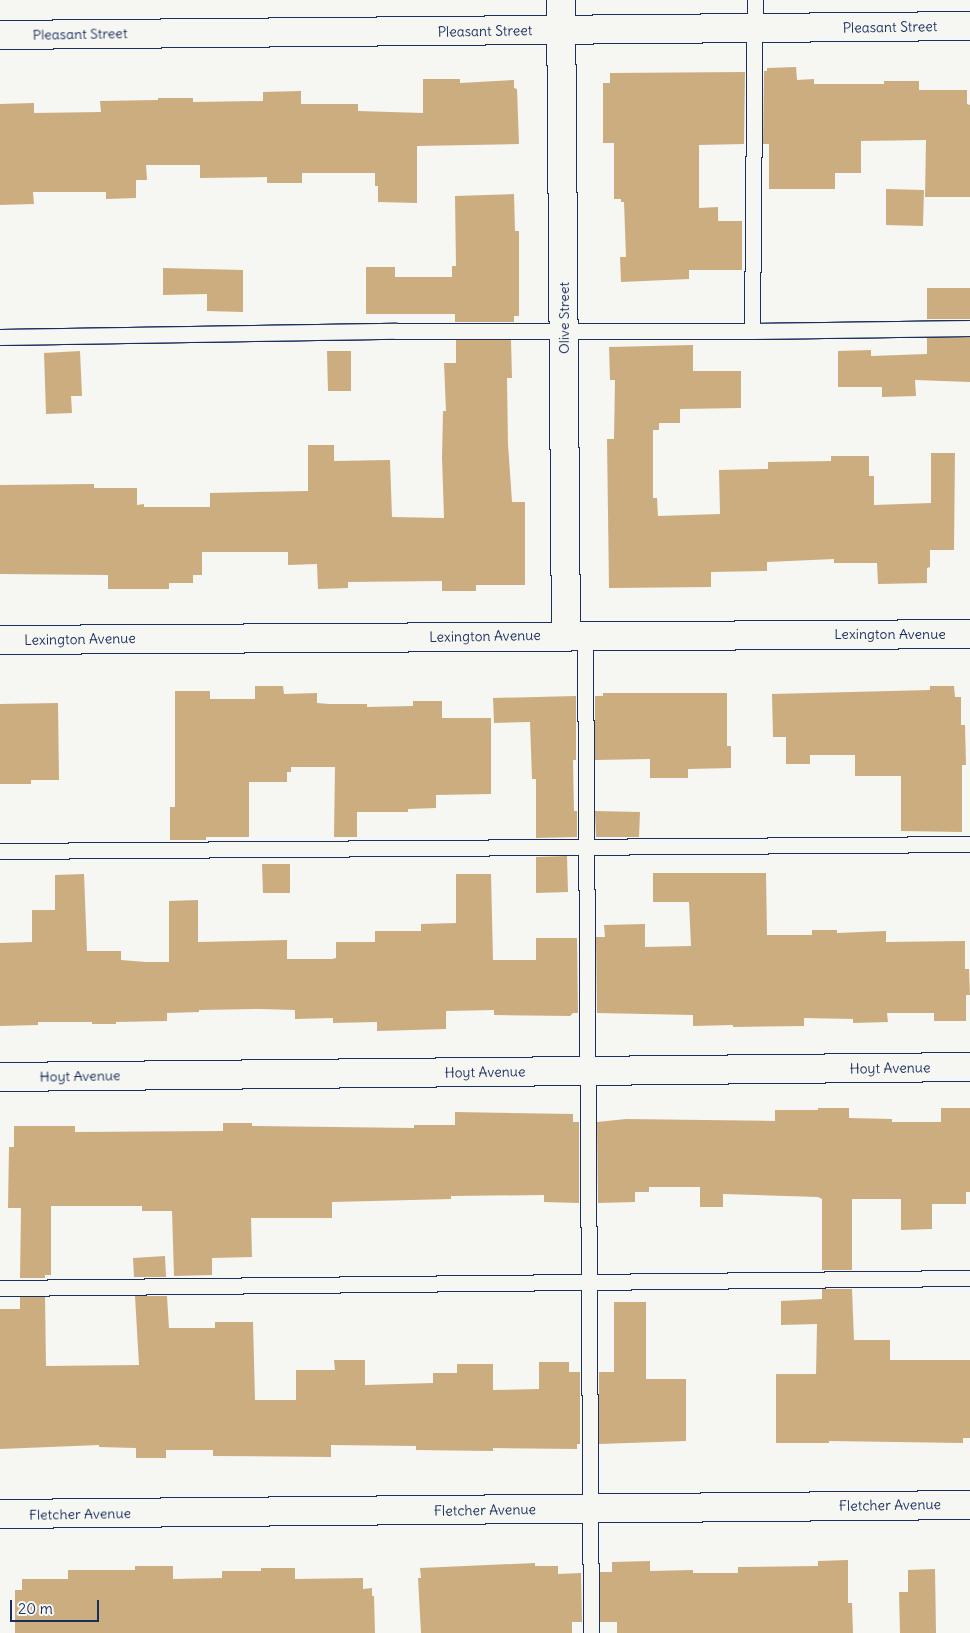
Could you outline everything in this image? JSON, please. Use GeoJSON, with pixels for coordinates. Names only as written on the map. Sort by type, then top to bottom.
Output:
{"type":"FeatureCollection","features":[{"type":"Feature","properties":{"kind":"street","name":"Olive Street"},"geometry":{"type":"LineString","coordinates":[[561,0],[564,332],[575,635]]}},
{"type":"Feature","properties":{"kind":"street","name":"Pleasant Street"},"geometry":{"type":"LineString","coordinates":[[0,35],[970,26]]}},
{"type":"Feature","properties":{"kind":"street","name":"Lexington Avenue"},"geometry":{"type":"LineString","coordinates":[[0,640],[970,634]]}},
{"type":"Feature","properties":{"kind":"street","name":"Hoyt Avenue"},"geometry":{"type":"LineString","coordinates":[[0,1077],[970,1067]]}},
{"type":"Feature","properties":{"kind":"street","name":"Fletcher Avenue"},"geometry":{"type":"LineString","coordinates":[[0,1514],[970,1505]]}},
{"type":"Feature","properties":{"kind":"lane"},"geometry":{"type":"LineString","coordinates":[[752,331],[755,0]]}},
{"type":"Feature","properties":{"kind":"lane"},"geometry":{"type":"LineString","coordinates":[[0,337],[396,331],[564,332],[970,328]]}},
{"type":"Feature","properties":{"kind":"lane"},"geometry":{"type":"LineString","coordinates":[[575,635],[586,847],[591,1633]]}},
{"type":"Feature","properties":{"kind":"lane"},"geometry":{"type":"LineString","coordinates":[[0,851],[970,844]]}},
{"type":"Feature","properties":{"kind":"lane"},"geometry":{"type":"LineString","coordinates":[[0,1288],[970,1278]]}},
{"type":"Feature","properties":{"kind":"building"},"geometry":{"type":"Polygon","coordinates":[[[796,67],[797,80],[814,79],[814,84],[884,84],[884,81],[919,81],[919,90],[967,90],[967,104],[970,105],[970,197],[925,197],[926,140],[861,141],[861,173],[835,173],[835,189],[769,189],[769,144],[763,144],[764,71],[767,71],[767,68],[796,67]]]}},
{"type":"Feature","properties":{"kind":"building"},"geometry":{"type":"Polygon","coordinates":[[[745,72],[744,144],[699,145],[699,208],[718,207],[718,221],[742,221],[742,270],[689,270],[689,279],[621,282],[620,257],[626,257],[624,202],[621,202],[621,199],[614,199],[614,143],[603,143],[603,83],[610,83],[610,73],[745,72]]]}},
{"type":"Feature","properties":{"kind":"building"},"geometry":{"type":"Polygon","coordinates":[[[423,79],[460,79],[460,83],[514,80],[514,88],[517,89],[519,144],[417,146],[417,203],[378,202],[378,186],[375,186],[375,173],[302,173],[302,183],[267,183],[267,177],[200,178],[200,165],[146,165],[147,180],[136,180],[136,198],[106,199],[106,192],[33,192],[34,204],[0,205],[0,104],[34,103],[34,113],[101,112],[100,101],[193,98],[193,102],[263,101],[263,92],[301,91],[301,104],[358,104],[358,111],[423,113],[423,79]]]}},
{"type":"Feature","properties":{"kind":"building"},"geometry":{"type":"Polygon","coordinates":[[[886,189],[924,190],[923,226],[886,225],[886,189]]]}},
{"type":"Feature","properties":{"kind":"building"},"geometry":{"type":"Polygon","coordinates":[[[514,194],[515,231],[519,231],[519,316],[514,316],[514,322],[455,322],[455,314],[366,314],[366,267],[395,267],[395,277],[452,277],[452,266],[456,266],[455,196],[514,194]]]}},
{"type":"Feature","properties":{"kind":"building"},"geometry":{"type":"Polygon","coordinates":[[[163,268],[243,270],[243,312],[207,311],[207,294],[163,295],[163,268]]]}},
{"type":"Feature","properties":{"kind":"building"},"geometry":{"type":"Polygon","coordinates":[[[927,288],[970,288],[970,319],[927,319],[927,288]]]}},
{"type":"Feature","properties":{"kind":"building"},"geometry":{"type":"Polygon","coordinates":[[[970,337],[970,382],[915,380],[916,396],[882,397],[882,387],[838,387],[838,351],[871,350],[871,356],[927,354],[927,338],[970,337]]]}},
{"type":"Feature","properties":{"kind":"building"},"geometry":{"type":"Polygon","coordinates":[[[456,340],[511,340],[512,378],[507,378],[508,444],[512,502],[525,502],[525,585],[476,585],[476,591],[442,591],[442,581],[348,582],[348,588],[318,589],[317,564],[288,565],[288,552],[202,552],[202,575],[193,575],[193,583],[169,583],[169,589],[108,589],[108,575],[0,574],[0,485],[94,484],[94,488],[137,488],[137,505],[144,504],[144,507],[210,507],[210,493],[308,491],[308,445],[334,445],[334,461],[390,460],[392,517],[444,518],[442,457],[443,411],[446,411],[444,363],[456,363],[456,340]]]}},
{"type":"Feature","properties":{"kind":"building"},"geometry":{"type":"Polygon","coordinates":[[[693,345],[693,371],[741,371],[741,408],[680,409],[680,423],[659,423],[659,430],[653,430],[653,498],[657,498],[658,516],[720,514],[719,470],[768,469],[768,462],[831,461],[831,456],[869,456],[869,476],[874,476],[874,505],[931,503],[931,453],[955,453],[954,550],[930,550],[930,567],[927,568],[927,583],[878,584],[877,563],[834,563],[834,559],[767,562],[767,571],[711,572],[711,587],[609,588],[607,439],[614,439],[615,380],[610,380],[609,347],[693,345]]]}},
{"type":"Feature","properties":{"kind":"building"},"geometry":{"type":"Polygon","coordinates":[[[80,351],[82,396],[71,396],[72,413],[46,414],[44,353],[80,351]]]}},
{"type":"Feature","properties":{"kind":"building"},"geometry":{"type":"Polygon","coordinates":[[[327,351],[351,351],[351,391],[328,391],[327,351]]]}},
{"type":"Feature","properties":{"kind":"building"},"geometry":{"type":"Polygon","coordinates":[[[255,686],[283,686],[284,694],[317,693],[317,703],[329,704],[367,704],[367,707],[413,706],[413,701],[442,701],[442,718],[491,718],[491,794],[436,795],[436,808],[408,809],[408,812],[357,812],[357,837],[334,837],[335,767],[291,767],[291,772],[287,772],[287,782],[249,782],[249,837],[206,837],[206,840],[170,840],[170,807],[175,807],[175,691],[210,691],[210,699],[255,699],[255,686]]]}},
{"type":"Feature","properties":{"kind":"building"},"geometry":{"type":"Polygon","coordinates":[[[930,686],[954,686],[955,697],[961,697],[961,725],[965,725],[966,765],[962,765],[962,832],[901,831],[901,776],[855,776],[855,755],[810,755],[810,764],[786,764],[786,737],[773,737],[772,694],[930,690],[930,686]]]}},
{"type":"Feature","properties":{"kind":"building"},"geometry":{"type":"Polygon","coordinates":[[[603,693],[727,693],[727,746],[731,746],[731,768],[688,769],[688,778],[650,778],[650,759],[595,760],[595,696],[603,696],[603,693]]]}},
{"type":"Feature","properties":{"kind":"building"},"geometry":{"type":"Polygon","coordinates":[[[576,696],[576,760],[573,760],[574,811],[577,811],[577,837],[536,838],[536,779],[532,779],[530,722],[494,723],[493,698],[576,696]]]}},
{"type":"Feature","properties":{"kind":"building"},"geometry":{"type":"Polygon","coordinates":[[[58,703],[59,780],[31,780],[31,784],[0,784],[0,704],[58,703]]]}},
{"type":"Feature","properties":{"kind":"building"},"geometry":{"type":"Polygon","coordinates":[[[595,811],[640,812],[639,837],[596,837],[595,811]]]}},
{"type":"Feature","properties":{"kind":"building"},"geometry":{"type":"Polygon","coordinates":[[[567,856],[568,892],[536,893],[536,857],[567,856]]]}},
{"type":"Feature","properties":{"kind":"building"},"geometry":{"type":"Polygon","coordinates":[[[262,864],[290,864],[290,893],[263,893],[262,864]]]}},
{"type":"Feature","properties":{"kind":"building"},"geometry":{"type":"Polygon","coordinates":[[[653,873],[766,873],[767,935],[812,935],[812,930],[837,930],[837,933],[886,931],[886,942],[965,941],[965,969],[969,969],[970,995],[966,995],[966,1021],[934,1021],[934,1013],[887,1013],[888,1022],[853,1023],[853,1019],[804,1018],[804,1026],[733,1027],[733,1025],[693,1026],[693,1015],[597,1013],[596,937],[605,937],[604,925],[645,924],[645,947],[691,946],[689,902],[653,902],[653,873]]]}},
{"type":"Feature","properties":{"kind":"building"},"geometry":{"type":"Polygon","coordinates":[[[84,874],[87,951],[121,951],[121,960],[169,962],[169,901],[198,900],[198,942],[287,940],[287,959],[332,959],[336,958],[336,942],[375,942],[375,931],[421,931],[421,924],[456,923],[456,874],[491,874],[493,960],[536,960],[536,938],[577,938],[578,1013],[573,1013],[570,1016],[494,1015],[494,1010],[446,1011],[446,1029],[377,1031],[377,1022],[333,1023],[333,1018],[295,1019],[295,1010],[260,1009],[199,1010],[199,1012],[167,1013],[167,1021],[116,1022],[116,1024],[38,1022],[38,1025],[0,1026],[0,943],[32,942],[32,910],[55,910],[55,875],[84,874]]]}},
{"type":"Feature","properties":{"kind":"building"},"geometry":{"type":"Polygon","coordinates":[[[818,1108],[849,1108],[849,1118],[892,1119],[892,1122],[941,1122],[941,1108],[970,1108],[970,1192],[966,1192],[966,1204],[932,1204],[932,1229],[901,1230],[901,1199],[852,1199],[852,1270],[822,1270],[822,1199],[818,1197],[723,1194],[723,1207],[700,1207],[700,1187],[649,1187],[649,1192],[635,1192],[635,1202],[598,1203],[597,1122],[626,1119],[775,1121],[775,1110],[818,1110],[818,1108]]]}},
{"type":"Feature","properties":{"kind":"building"},"geometry":{"type":"Polygon","coordinates":[[[455,1112],[573,1114],[573,1122],[579,1122],[579,1203],[544,1202],[544,1195],[451,1196],[451,1199],[332,1202],[332,1218],[251,1218],[252,1257],[212,1258],[212,1275],[174,1276],[172,1211],[142,1211],[142,1206],[51,1206],[51,1275],[45,1275],[45,1278],[20,1278],[21,1208],[8,1208],[9,1147],[14,1147],[14,1126],[75,1126],[75,1132],[223,1131],[223,1123],[252,1123],[252,1126],[414,1128],[414,1125],[455,1125],[455,1112]]]}},
{"type":"Feature","properties":{"kind":"building"},"geometry":{"type":"Polygon","coordinates":[[[165,1256],[166,1277],[134,1277],[133,1258],[165,1256]]]}},
{"type":"Feature","properties":{"kind":"building"},"geometry":{"type":"Polygon","coordinates":[[[822,1289],[852,1289],[854,1340],[890,1340],[890,1360],[970,1360],[970,1438],[963,1438],[963,1443],[829,1441],[829,1443],[776,1443],[776,1374],[816,1374],[817,1324],[781,1325],[781,1301],[822,1299],[822,1289]]]}},
{"type":"Feature","properties":{"kind":"building"},"geometry":{"type":"Polygon","coordinates":[[[135,1296],[167,1296],[169,1328],[215,1328],[215,1322],[253,1322],[255,1400],[296,1400],[296,1370],[335,1370],[334,1360],[365,1360],[365,1385],[433,1383],[433,1373],[457,1373],[457,1364],[493,1364],[493,1390],[539,1389],[539,1362],[569,1362],[569,1372],[580,1372],[580,1444],[577,1444],[577,1449],[493,1448],[493,1451],[416,1450],[416,1446],[331,1445],[331,1457],[213,1456],[213,1450],[166,1450],[166,1458],[136,1458],[136,1448],[99,1447],[99,1445],[0,1449],[0,1309],[20,1309],[20,1297],[45,1297],[46,1366],[139,1365],[135,1296]]]}},
{"type":"Feature","properties":{"kind":"building"},"geometry":{"type":"Polygon","coordinates":[[[614,1302],[646,1302],[646,1379],[686,1379],[686,1441],[599,1444],[599,1372],[614,1372],[614,1302]]]}},
{"type":"Feature","properties":{"kind":"building"},"geometry":{"type":"Polygon","coordinates":[[[848,1560],[848,1603],[852,1603],[853,1633],[617,1633],[617,1622],[600,1622],[600,1572],[612,1572],[612,1562],[650,1561],[650,1571],[693,1570],[693,1573],[738,1573],[738,1567],[818,1566],[818,1561],[848,1560]]]}},
{"type":"Feature","properties":{"kind":"building"},"geometry":{"type":"Polygon","coordinates":[[[535,1563],[535,1566],[558,1566],[558,1574],[581,1573],[582,1622],[572,1622],[572,1633],[421,1633],[418,1578],[421,1578],[420,1568],[535,1563]]]}},
{"type":"Feature","properties":{"kind":"building"},"geometry":{"type":"Polygon","coordinates":[[[135,1566],[173,1566],[173,1579],[222,1578],[222,1571],[261,1571],[261,1568],[295,1568],[295,1579],[363,1578],[363,1589],[372,1588],[372,1596],[374,1596],[375,1633],[15,1633],[15,1590],[22,1590],[22,1579],[68,1579],[68,1570],[135,1570],[135,1566]]]}},
{"type":"Feature","properties":{"kind":"building"},"geometry":{"type":"Polygon","coordinates":[[[935,1569],[936,1633],[900,1633],[899,1592],[908,1592],[908,1570],[935,1569]]]}}]}
